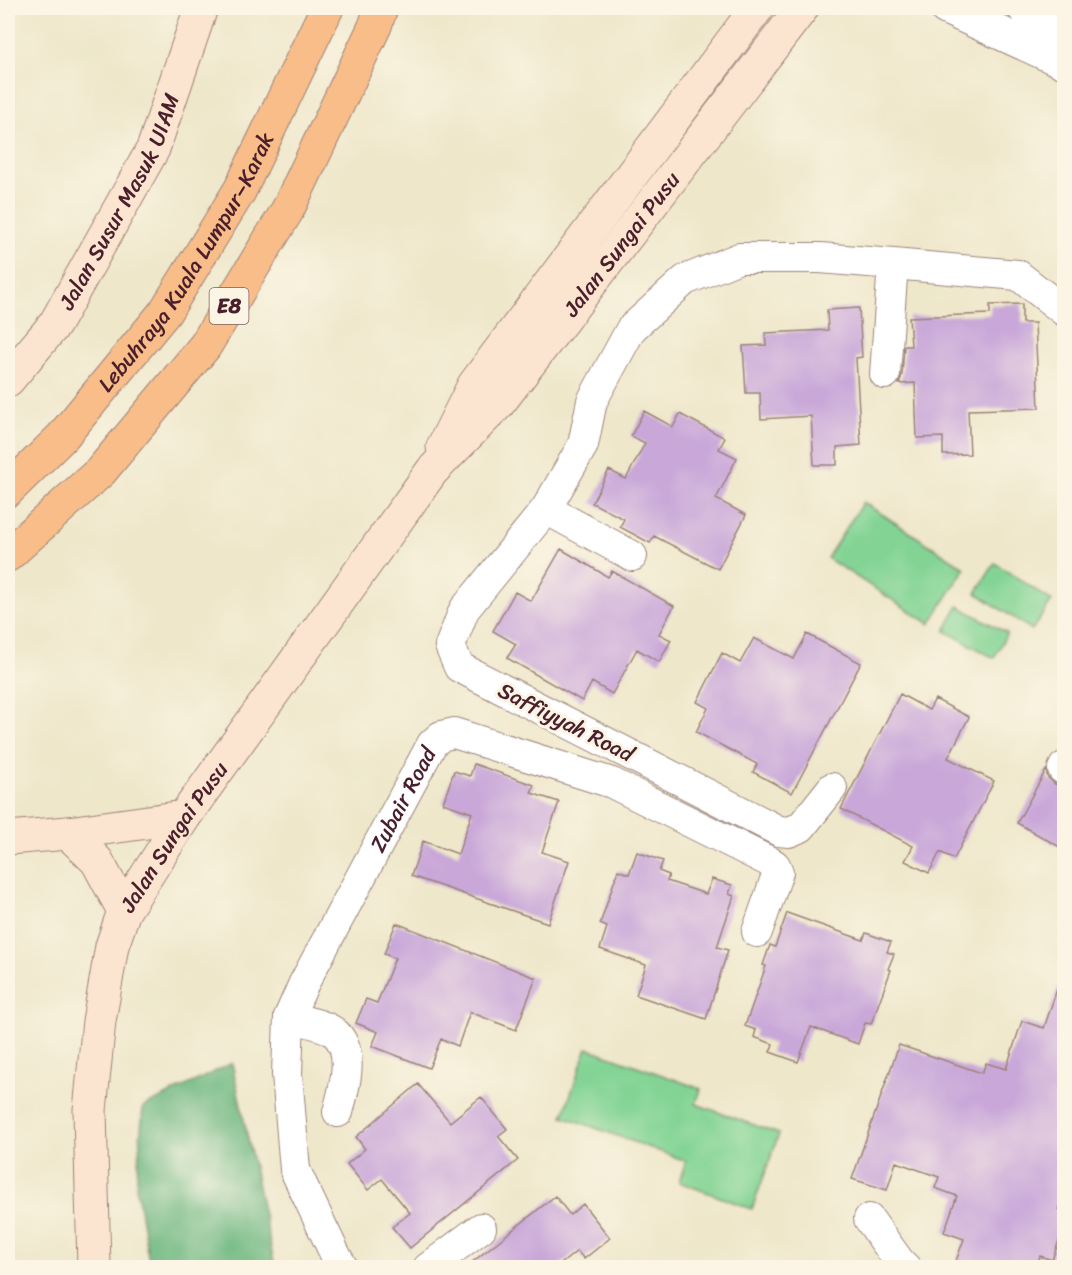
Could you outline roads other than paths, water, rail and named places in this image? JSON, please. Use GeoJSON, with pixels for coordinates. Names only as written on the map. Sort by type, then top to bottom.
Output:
{"type":"FeatureCollection","features":[{"type":"Feature","properties":{"kind":"highway","name":"Lebuhraya Kuala Lumpur–Karak"},"geometry":{"type":"LineString","coordinates":[[8,490],[63,437],[165,312],[240,190],[327,8]]}},
{"type":"Feature","properties":{"kind":"highway","name":"E8"},"geometry":{"type":"LineString","coordinates":[[8,555],[101,471],[205,345],[287,211],[375,26],[381,8]]}},
{"type":"Feature","properties":{"kind":"main road","name":"Jalan Susur Masuk UIAM"},"geometry":{"type":"LineString","coordinates":[[8,380],[55,324],[153,149],[201,8]]}},
{"type":"Feature","properties":{"kind":"main road","name":"Jalan Sungai Pusu"},"geometry":{"type":"LineString","coordinates":[[432,471],[474,385],[756,8]]}},
{"type":"Feature","properties":{"kind":"main road","name":"Jalan Sungai Pusu"},"geometry":{"type":"LineString","coordinates":[[94,1268],[90,1110],[99,1022],[112,946],[124,911],[184,817],[432,471],[498,404],[802,8]]}},
{"type":"Feature","properties":{"kind":"main road"},"geometry":{"type":"LineString","coordinates":[[8,837],[68,832],[184,817]]}},
{"type":"Feature","properties":{"kind":"main road"},"geometry":{"type":"LineString","coordinates":[[68,832],[97,861],[124,911]]}},
{"type":"Feature","properties":{"kind":"street"},"geometry":{"type":"LineString","coordinates":[[946,8],[1065,62]]}},
{"type":"Feature","properties":{"kind":"street"},"geometry":{"type":"LineString","coordinates":[[1024,8],[1065,27]]}},
{"type":"Feature","properties":{"kind":"street","name":"Saffiyyah Road"},"geometry":{"type":"LineString","coordinates":[[832,788],[801,827],[789,832],[779,831],[459,667],[450,646],[464,610],[546,509],[583,445],[592,401],[631,329],[685,280],[739,258],[819,258],[893,264],[1018,275],[1065,311]]}},
{"type":"Feature","properties":{"kind":"street"},"geometry":{"type":"LineString","coordinates":[[885,374],[893,264]]}},
{"type":"Feature","properties":{"kind":"street"},"geometry":{"type":"LineString","coordinates":[[546,509],[632,556]]}},
{"type":"Feature","properties":{"kind":"street","name":"Zubair Road"},"geometry":{"type":"LineString","coordinates":[[343,1268],[295,1170],[287,1074],[289,1017],[304,983],[432,744],[441,736],[454,734],[612,783],[775,865],[778,872],[757,932]]}},
{"type":"Feature","properties":{"kind":"street"},"geometry":{"type":"LineString","coordinates":[[289,1017],[332,1030],[342,1040],[346,1058],[345,1084],[338,1112]]}},
{"type":"Feature","properties":{"kind":"street"},"geometry":{"type":"LineString","coordinates":[[869,1219],[906,1268]]}},
{"type":"Feature","properties":{"kind":"street"},"geometry":{"type":"LineString","coordinates":[[428,1268],[481,1228]]}}]}
